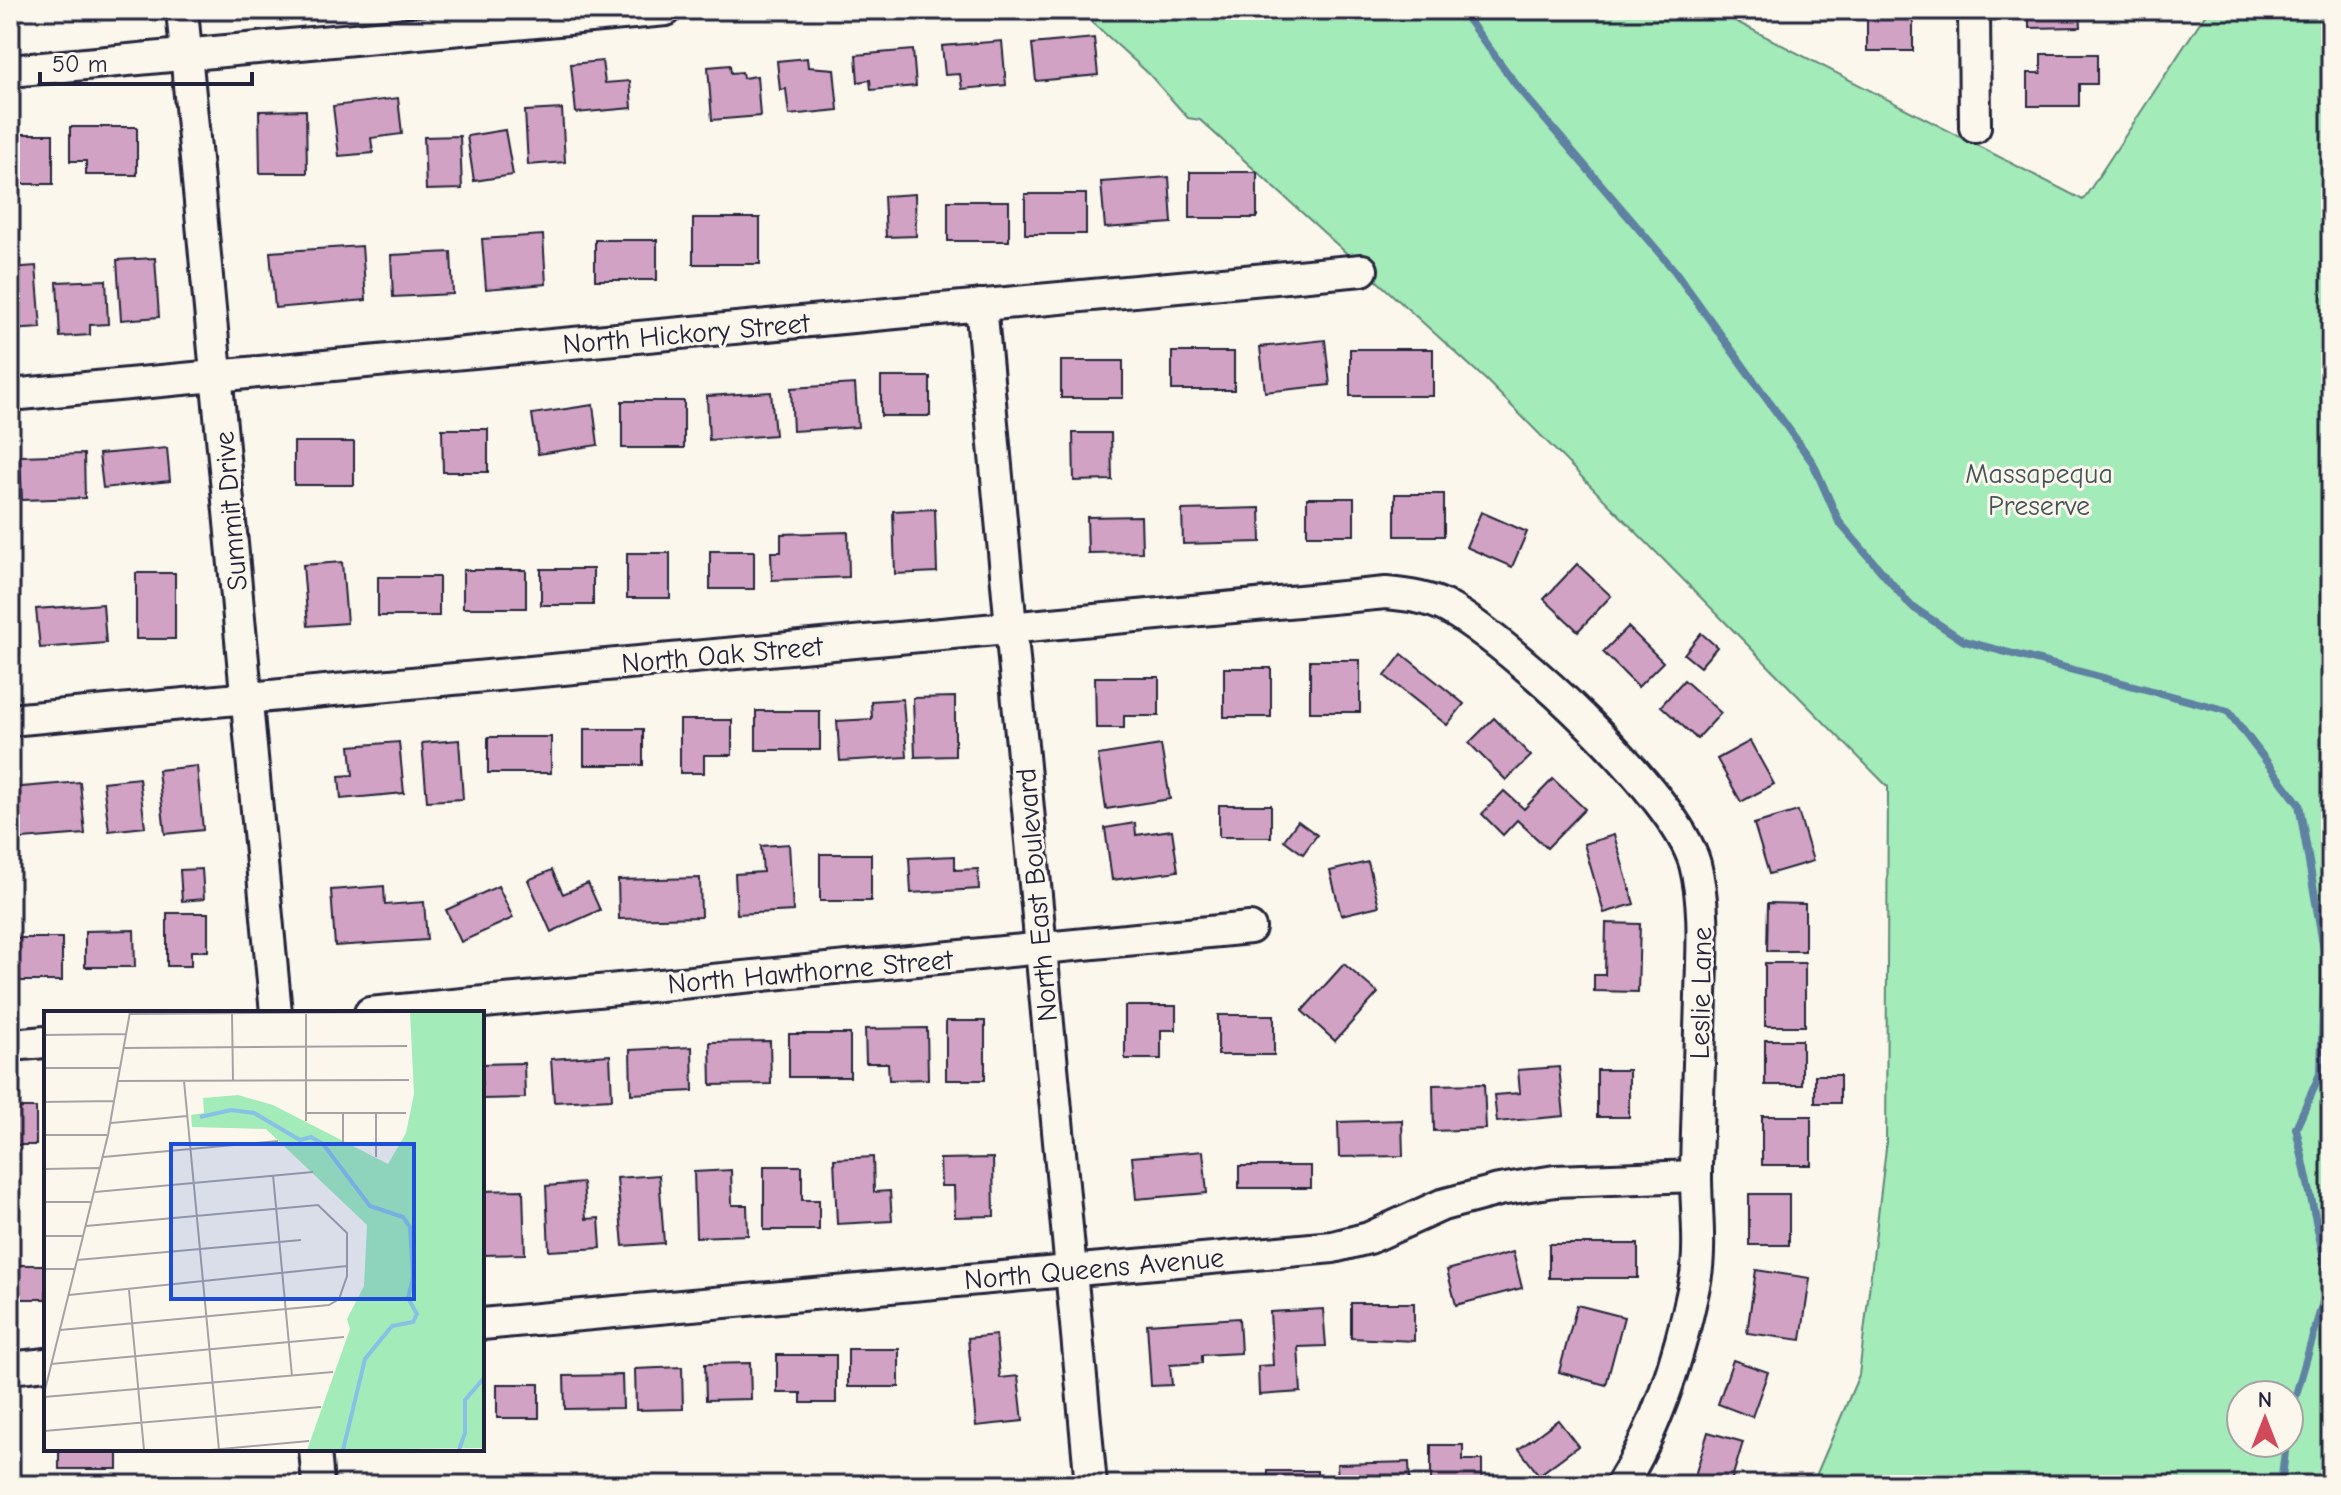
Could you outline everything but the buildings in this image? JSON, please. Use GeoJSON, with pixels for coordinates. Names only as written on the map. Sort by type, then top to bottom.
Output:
{"type":"FeatureCollection","features":[{"type":"Feature","properties":{"kind":"street","name":"Summit Drive"},"geometry":{"type":"LineString","coordinates":[[182,10],[276,1011]]}},
{"type":"Feature","properties":{"kind":"street"},"geometry":{"type":"LineString","coordinates":[[10,71],[666,10]]}},
{"type":"Feature","properties":{"kind":"street"},"geometry":{"type":"LineString","coordinates":[[1974,10],[1975,127]]}},
{"type":"Feature","properties":{"kind":"street","name":"North Hickory Street"},"geometry":{"type":"LineString","coordinates":[[10,395],[1362,270]]}},
{"type":"Feature","properties":{"kind":"street","name":"North East Boulevard"},"geometry":{"type":"LineString","coordinates":[[981,305],[1091,1485]]}},
{"type":"Feature","properties":{"kind":"street","name":"North Oak Street"},"geometry":{"type":"LineString","coordinates":[[10,720],[1386,593],[1412,595],[1433,602]]}},
{"type":"Feature","properties":{"kind":"street","name":"Leslie Lane"},"geometry":{"type":"LineString","coordinates":[[1433,602],[1448,608],[1484,632],[1638,774],[1673,817],[1694,862],[1703,921],[1695,1278],[1676,1355],[1649,1433],[1621,1485]]}},
{"type":"Feature","properties":{"kind":"street","name":"North Hawthorne Street"},"geometry":{"type":"LineString","coordinates":[[391,1011],[1250,928]]}},
{"type":"Feature","properties":{"kind":"street"},"geometry":{"type":"LineString","coordinates":[[10,1045],[44,1042]]}},
{"type":"Feature","properties":{"kind":"street","name":"North Queens Avenue"},"geometry":{"type":"LineString","coordinates":[[484,1324],[1333,1247],[1369,1238],[1442,1205],[1499,1190],[1555,1181],[1696,1176]]}},
{"type":"Feature","properties":{"kind":"street"},"geometry":{"type":"LineString","coordinates":[[10,1368],[44,1364]]}},
{"type":"Feature","properties":{"kind":"street"},"geometry":{"type":"LineString","coordinates":[[315,1451],[318,1485]]}},
{"type":"Feature","properties":{"kind":"green space","name":"Massapequa Preserve"},"geometry":{"type":"Polygon","coordinates":[[[1079,10],[1714,10],[2083,200],[2208,10],[2331,10],[2331,1485],[1812,1485],[1859,1375],[1886,1148],[1888,787],[1486,380],[1200,120],[1188,118],[1149,74],[1079,10]]]}},
{"type":"Feature","properties":{"kind":"waterway"},"geometry":{"type":"LineString","coordinates":[[1461,10],[1520,90],[1674,270],[1813,463],[1839,522],[1911,606],[1964,641],[2228,711],[2299,804],[2325,955],[2321,1072],[2296,1128],[2329,1281],[2301,1379]]}},
{"type":"Feature","properties":{"kind":"waterway"},"geometry":{"type":"LineString","coordinates":[[2281,1485],[2284,1459]]}}]}
